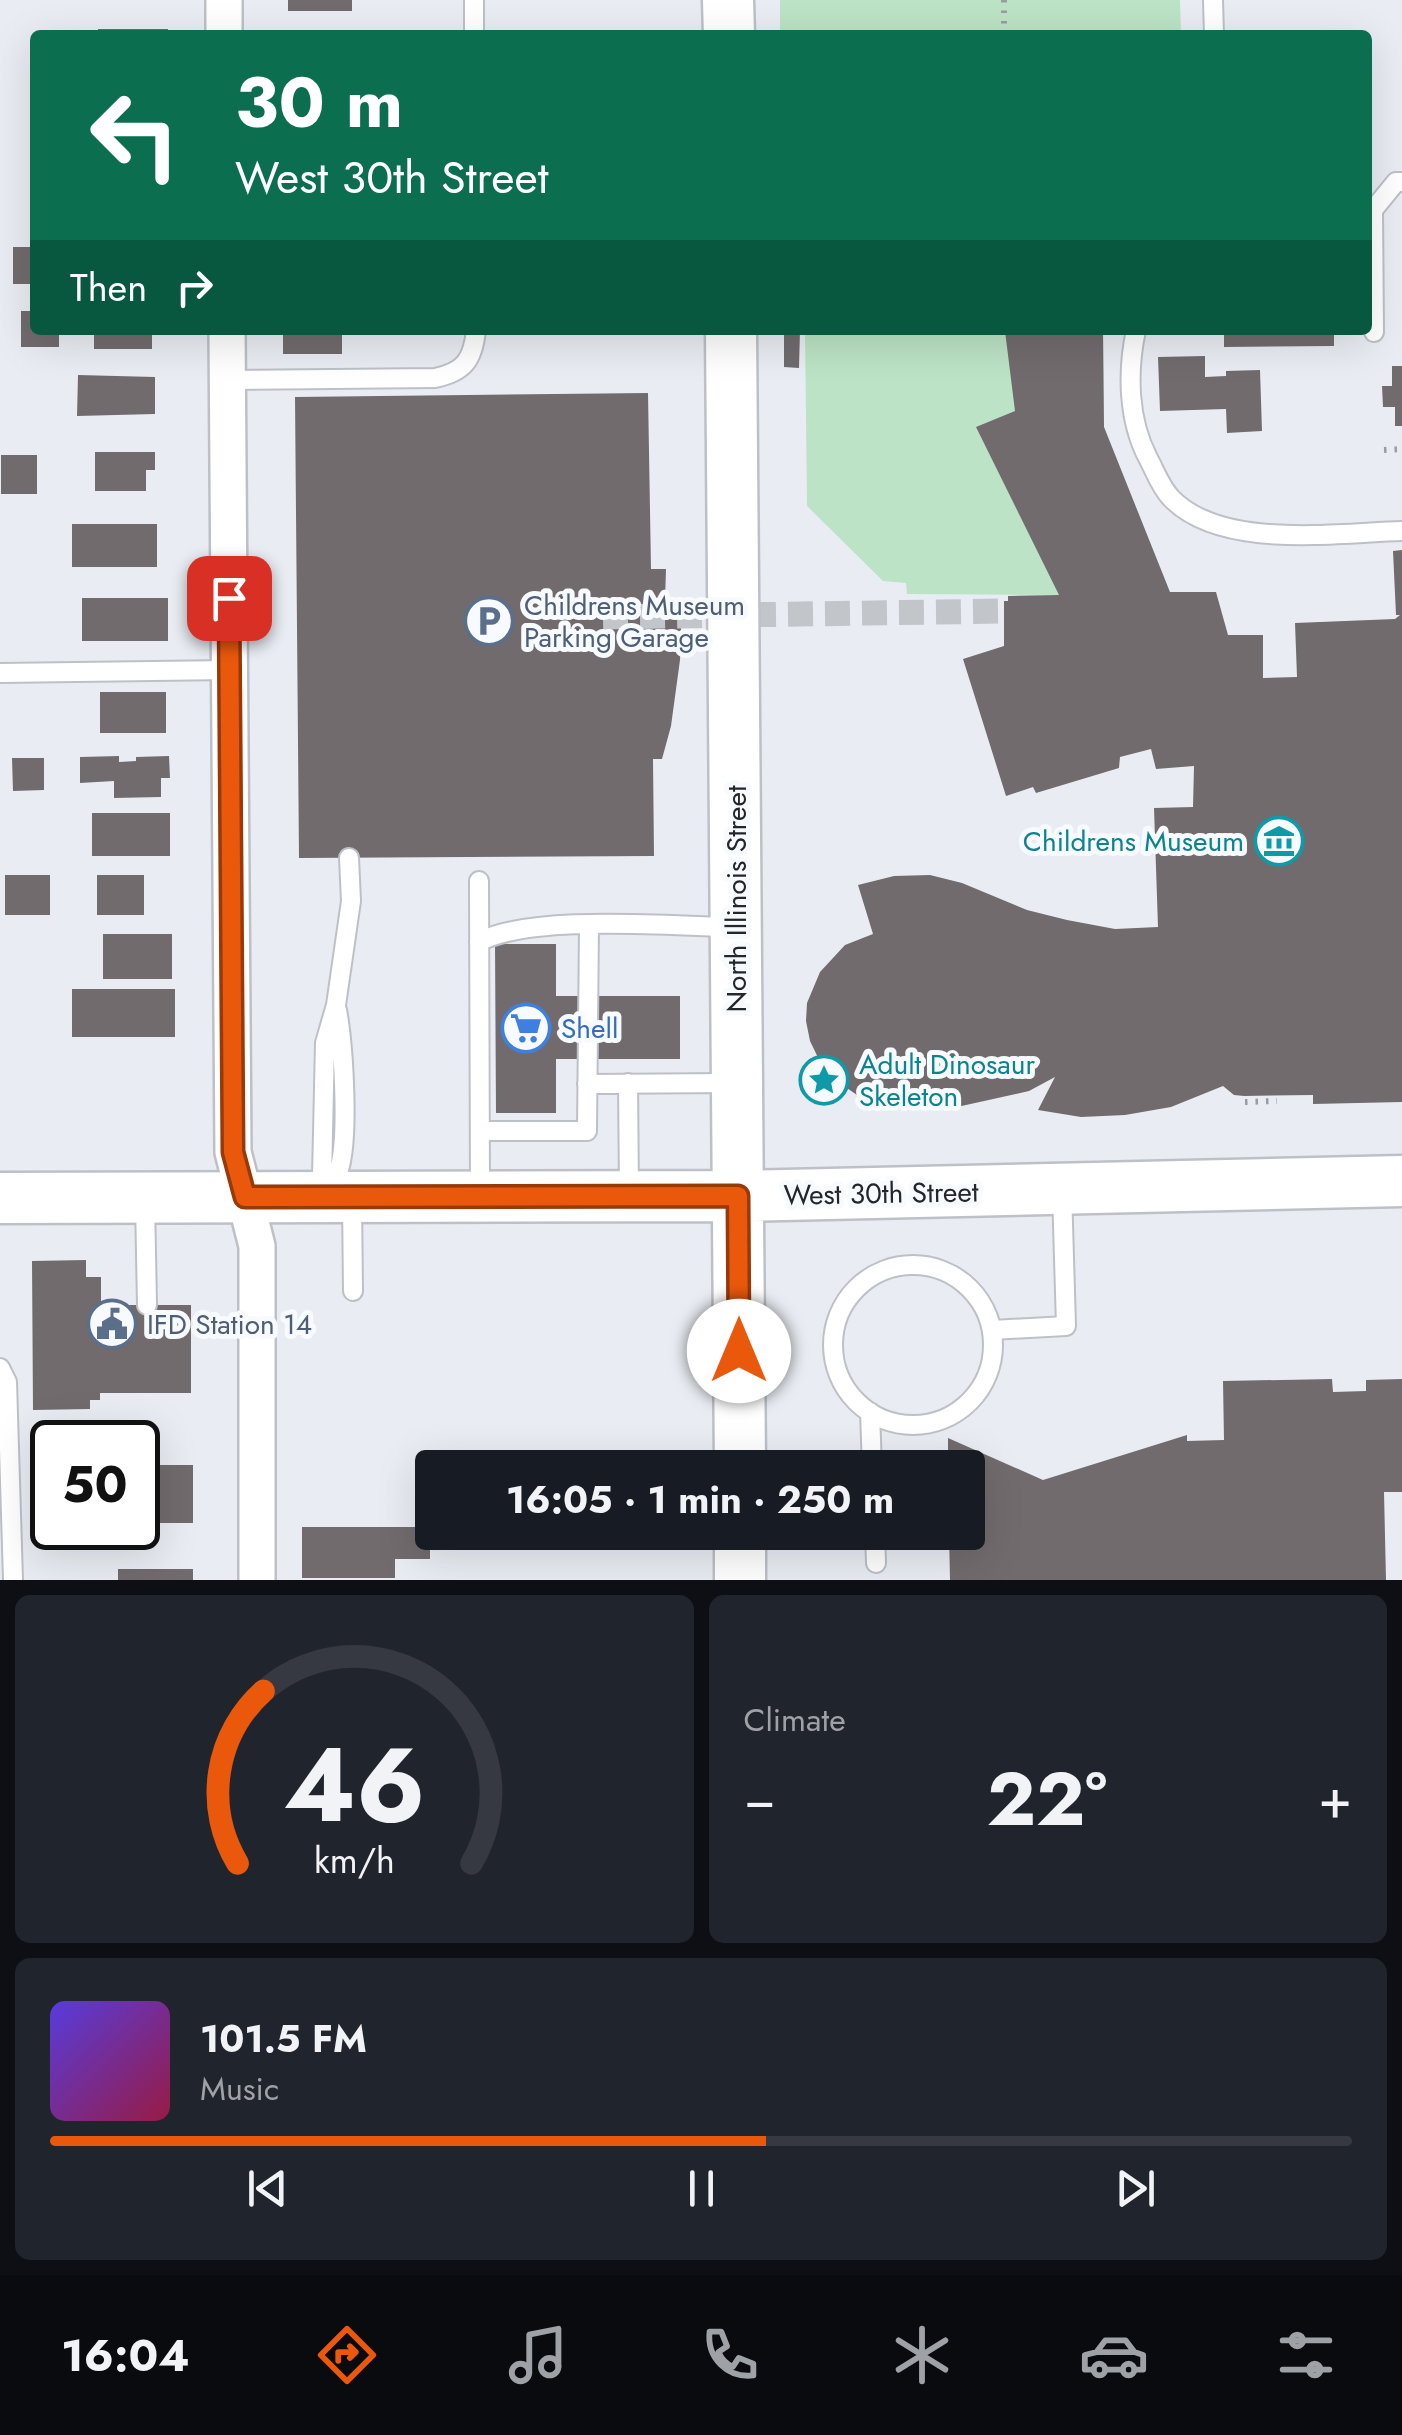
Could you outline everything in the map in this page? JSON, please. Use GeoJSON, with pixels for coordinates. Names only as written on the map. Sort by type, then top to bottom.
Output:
{"type":"FeatureCollection","features":[{"type":"Feature","properties":{"kind":"main road"},"geometry":{"type":"LineString","coordinates":[[728,0],[728,30]]}},
{"type":"Feature","properties":{"kind":"main road","name":"North Illinois Street"},"geometry":{"type":"LineString","coordinates":[[731,335],[740,1450]]}},
{"type":"Feature","properties":{"kind":"main road","name":"West 30th Street"},"geometry":{"type":"LineString","coordinates":[[0,1198],[738,1196],[1402,1180]]}},
{"type":"Feature","properties":{"kind":"main road"},"geometry":{"type":"LineString","coordinates":[[740,1550],[740,1580]]}},
{"type":"Feature","properties":{"kind":"street"},"geometry":{"type":"LineString","coordinates":[[224,0],[224,30]]}},
{"type":"Feature","properties":{"kind":"street"},"geometry":{"type":"LineString","coordinates":[[227,335],[233,1152],[256,1246],[257,1580]]}},
{"type":"Feature","properties":{"kind":"lane"},"geometry":{"type":"LineString","coordinates":[[474,0],[474,30]]}},
{"type":"Feature","properties":{"kind":"lane"},"geometry":{"type":"LineString","coordinates":[[1213,0],[1214,30]]}},
{"type":"Feature","properties":{"kind":"lane"},"geometry":{"type":"LineString","coordinates":[[1374,332],[1373,210],[1396,182],[1402,182]]}},
{"type":"Feature","properties":{"kind":"lane"},"geometry":{"type":"LineString","coordinates":[[228,380],[434,378],[457,374],[467,365],[475,335]]}},
{"type":"Feature","properties":{"kind":"lane"},"geometry":{"type":"LineString","coordinates":[[1136,335],[1131,387],[1140,443],[1160,485],[1191,515],[1250,534],[1402,531]]}},
{"type":"Feature","properties":{"kind":"lane"},"geometry":{"type":"LineString","coordinates":[[0,673],[230,670]]}},
{"type":"Feature","properties":{"kind":"lane"},"geometry":{"type":"LineString","coordinates":[[350,858],[351,901],[336,1005],[325,1043],[322,1177],[353,1291]]}},
{"type":"Feature","properties":{"kind":"lane"},"geometry":{"type":"LineString","coordinates":[[478,881],[480,1197]]}},
{"type":"Feature","properties":{"kind":"lane"},"geometry":{"type":"LineString","coordinates":[[480,942],[516,930],[589,925],[736,927]]}},
{"type":"Feature","properties":{"kind":"lane"},"geometry":{"type":"LineString","coordinates":[[480,1131],[587,1131],[589,925]]}},
{"type":"Feature","properties":{"kind":"lane"},"geometry":{"type":"LineString","coordinates":[[628,1083],[629,1197]]}},
{"type":"Feature","properties":{"kind":"lane"},"geometry":{"type":"LineString","coordinates":[[588,1084],[738,1083]]}},
{"type":"Feature","properties":{"kind":"lane"},"geometry":{"type":"LineString","coordinates":[[992,1330],[1066,1326],[1062,1189]]}},
{"type":"Feature","properties":{"kind":"lane"},"geometry":{"type":"LineString","coordinates":[[145,1197],[147,1306]]}},
{"type":"Feature","properties":{"kind":"lane"},"geometry":{"type":"LineString","coordinates":[[902,1265],[927,1266],[950,1274],[970,1288],[984,1307],[992,1330],[993,1353],[987,1376],[975,1396],[958,1412],[914,1425],[870,1412],[845,1386],[833,1352],[834,1328],[843,1305],[869,1279],[902,1265]]}},
{"type":"Feature","properties":{"kind":"lane"},"geometry":{"type":"LineString","coordinates":[[0,1368],[7,1382],[14,1580]]}},
{"type":"Feature","properties":{"kind":"lane"},"geometry":{"type":"LineString","coordinates":[[870,1412],[871,1450]]}},
{"type":"Feature","properties":{"kind":"lane"},"geometry":{"type":"LineString","coordinates":[[876,1550],[876,1562]]}},
{"type":"Feature","properties":{"kind":"path"},"geometry":{"type":"LineString","coordinates":[[1004,0],[1004,30]]}},
{"type":"Feature","properties":{"kind":"path"},"geometry":{"type":"LineString","coordinates":[[1384,450],[1402,449]]}},
{"type":"Feature","properties":{"kind":"path"},"geometry":{"type":"LineString","coordinates":[[1244,1102],[1277,1101]]}},
{"type":"Feature","properties":{"kind":"green space"},"geometry":{"type":"Polygon","coordinates":[[[780,0],[1180,0],[1181,30],[780,30],[780,0]]]}},
{"type":"Feature","properties":{"kind":"green space"},"geometry":{"type":"Polygon","coordinates":[[[805,335],[1103,335],[1104,427],[1154,554],[1081,581],[1059,595],[907,594],[906,583],[883,581],[807,506],[805,335]]]}},
{"type":"Feature","properties":{"kind":"building"},"geometry":{"type":"Polygon","coordinates":[[[288,0],[352,0],[352,11],[288,11],[288,0]]]}},
{"type":"Feature","properties":{"kind":"building"},"geometry":{"type":"Polygon","coordinates":[[[98,29],[168,29],[168,30],[98,29]]]}},
{"type":"Feature","properties":{"kind":"building"},"geometry":{"type":"Polygon","coordinates":[[[13,247],[30,247],[30,284],[13,284],[13,247]]]}},
{"type":"Feature","properties":{"kind":"building"},"geometry":{"type":"Polygon","coordinates":[[[21,311],[30,311],[30,335],[59,335],[59,347],[21,347],[21,311]]]}},
{"type":"Feature","properties":{"kind":"building"},"geometry":{"type":"Polygon","coordinates":[[[94,335],[152,335],[152,349],[94,349],[94,335]]]}},
{"type":"Feature","properties":{"kind":"building"},"geometry":{"type":"Polygon","coordinates":[[[283,335],[342,335],[342,354],[283,354],[283,335]]]}},
{"type":"Feature","properties":{"kind":"building"},"geometry":{"type":"Polygon","coordinates":[[[784,335],[800,335],[799,368],[784,367],[784,335]]]}},
{"type":"Feature","properties":{"kind":"building","name":"Childrens Museum"},"geometry":{"type":"Polygon","coordinates":[[[1006,335],[1103,335],[1104,427],[1170,592],[1216,592],[1228,635],[1263,635],[1263,678],[1297,677],[1295,623],[1395,619],[1400,615],[1396,615],[1393,551],[1402,550],[1402,1102],[1313,1104],[1313,1095],[1234,1095],[1223,1086],[1171,1107],[1081,1117],[1038,1110],[1055,1077],[1029,1091],[948,1109],[894,1109],[860,1097],[824,1070],[810,1041],[807,1003],[820,972],[845,945],[873,934],[858,885],[894,876],[930,875],[1067,920],[1115,929],[1158,927],[1154,808],[1193,807],[1194,766],[1156,769],[1151,749],[1120,757],[1119,768],[1036,793],[1033,787],[1006,796],[963,659],[1004,646],[1004,601],[1008,601],[1008,596],[1059,595],[976,427],[1015,411],[1006,335]]]}},
{"type":"Feature","properties":{"kind":"building"},"geometry":{"type":"Polygon","coordinates":[[[1224,335],[1334,335],[1334,346],[1224,347],[1224,335]]]}},
{"type":"Feature","properties":{"kind":"building"},"geometry":{"type":"Polygon","coordinates":[[[1205,356],[1205,377],[1226,376],[1226,371],[1260,370],[1262,431],[1227,433],[1226,409],[1160,411],[1158,357],[1205,356]]]}},
{"type":"Feature","properties":{"kind":"building"},"geometry":{"type":"Polygon","coordinates":[[[1392,366],[1402,366],[1402,426],[1395,426],[1395,407],[1383,407],[1382,386],[1392,386],[1392,366]]]}},
{"type":"Feature","properties":{"kind":"building"},"geometry":{"type":"Polygon","coordinates":[[[78,375],[155,377],[155,414],[77,416],[78,375]]]}},
{"type":"Feature","properties":{"kind":"building","name":"Childrens Museum Parking Garage"},"geometry":{"type":"Polygon","coordinates":[[[648,393],[651,569],[666,569],[665,601],[682,601],[680,660],[671,726],[662,759],[653,759],[654,856],[299,858],[295,397],[648,393]]]}},
{"type":"Feature","properties":{"kind":"building"},"geometry":{"type":"Polygon","coordinates":[[[95,452],[155,452],[155,470],[146,470],[146,491],[95,491],[95,452]]]}},
{"type":"Feature","properties":{"kind":"building"},"geometry":{"type":"Polygon","coordinates":[[[1,455],[37,455],[37,494],[1,494],[1,455]]]}},
{"type":"Feature","properties":{"kind":"building"},"geometry":{"type":"Polygon","coordinates":[[[72,524],[157,524],[157,567],[72,567],[72,524]]]}},
{"type":"Feature","properties":{"kind":"building"},"geometry":{"type":"Polygon","coordinates":[[[82,598],[168,598],[168,641],[82,641],[82,598]]]}},
{"type":"Feature","properties":{"kind":"building"},"geometry":{"type":"Polygon","coordinates":[[[100,692],[166,692],[166,733],[100,733],[100,692]]]}},
{"type":"Feature","properties":{"kind":"building"},"geometry":{"type":"Polygon","coordinates":[[[119,756],[119,762],[169,756],[170,778],[161,778],[161,797],[114,798],[114,781],[80,783],[80,757],[119,756]]]}},
{"type":"Feature","properties":{"kind":"building"},"geometry":{"type":"Polygon","coordinates":[[[12,758],[44,758],[44,790],[13,791],[12,758]]]}},
{"type":"Feature","properties":{"kind":"building"},"geometry":{"type":"Polygon","coordinates":[[[92,813],[170,813],[170,856],[92,856],[92,813]]]}},
{"type":"Feature","properties":{"kind":"building"},"geometry":{"type":"Polygon","coordinates":[[[5,875],[50,875],[50,915],[5,915],[5,875]]]}},
{"type":"Feature","properties":{"kind":"building"},"geometry":{"type":"Polygon","coordinates":[[[97,875],[144,875],[144,915],[97,915],[97,875]]]}},
{"type":"Feature","properties":{"kind":"building"},"geometry":{"type":"Polygon","coordinates":[[[103,934],[172,934],[172,979],[103,979],[103,934]]]}},
{"type":"Feature","properties":{"kind":"building"},"geometry":{"type":"Polygon","coordinates":[[[495,944],[556,944],[556,996],[680,996],[680,1059],[556,1059],[556,1113],[496,1113],[495,944]]]}},
{"type":"Feature","properties":{"kind":"building"},"geometry":{"type":"Polygon","coordinates":[[[72,989],[175,989],[175,1037],[72,1037],[72,989]]]}},
{"type":"Feature","properties":{"kind":"building","name":"IFD Station 14"},"geometry":{"type":"Polygon","coordinates":[[[86,1260],[86,1277],[101,1277],[101,1305],[191,1305],[191,1393],[100,1393],[100,1400],[90,1400],[90,1409],[33,1410],[32,1261],[86,1260]]]}},
{"type":"Feature","properties":{"kind":"building"},"geometry":{"type":"Polygon","coordinates":[[[1332,1379],[1333,1392],[1366,1391],[1366,1380],[1402,1379],[1402,1492],[1384,1492],[1386,1580],[950,1580],[949,1550],[985,1550],[985,1454],[1043,1480],[1187,1435],[1187,1441],[1224,1440],[1223,1381],[1332,1379]]]}},
{"type":"Feature","properties":{"kind":"building"},"geometry":{"type":"Polygon","coordinates":[[[948,1438],[975,1450],[948,1450],[948,1438]]]}},
{"type":"Feature","properties":{"kind":"building"},"geometry":{"type":"Polygon","coordinates":[[[160,1465],[193,1465],[193,1523],[160,1523],[160,1465]]]}},
{"type":"Feature","properties":{"kind":"building"},"geometry":{"type":"Polygon","coordinates":[[[302,1527],[415,1527],[415,1550],[430,1550],[430,1559],[395,1559],[395,1578],[302,1578],[302,1527]]]}},
{"type":"Feature","properties":{"kind":"building"},"geometry":{"type":"Polygon","coordinates":[[[118,1569],[193,1569],[193,1580],[118,1580],[118,1569]]]}},
{"type":"Feature","properties":{"kind":"tunnel"},"geometry":{"type":"LineString","coordinates":[[603,617],[1004,611]]}},
{"type":"Feature","properties":{"kind":"place","name":"Childrens Museum Parking Garage"},"geometry":{"type":"Point","coordinates":[489,621]}},
{"type":"Feature","properties":{"kind":"place","name":"Childrens Museum"},"geometry":{"type":"Point","coordinates":[1279,841]}},
{"type":"Feature","properties":{"kind":"place","name":"Shell"},"geometry":{"type":"Point","coordinates":[526,1028]}},
{"type":"Feature","properties":{"kind":"place","name":"Adult Dinosaur Skeleton"},"geometry":{"type":"Point","coordinates":[824,1080]}},
{"type":"Feature","properties":{"kind":"place","name":"IFD Station 14"},"geometry":{"type":"Point","coordinates":[112,1324]}},
{"type":"Feature","properties":{"kind":"route"},"geometry":{"type":"LineString","coordinates":[[229,598],[233,1152],[245,1197],[738,1196],[739,1351]]}}]}
